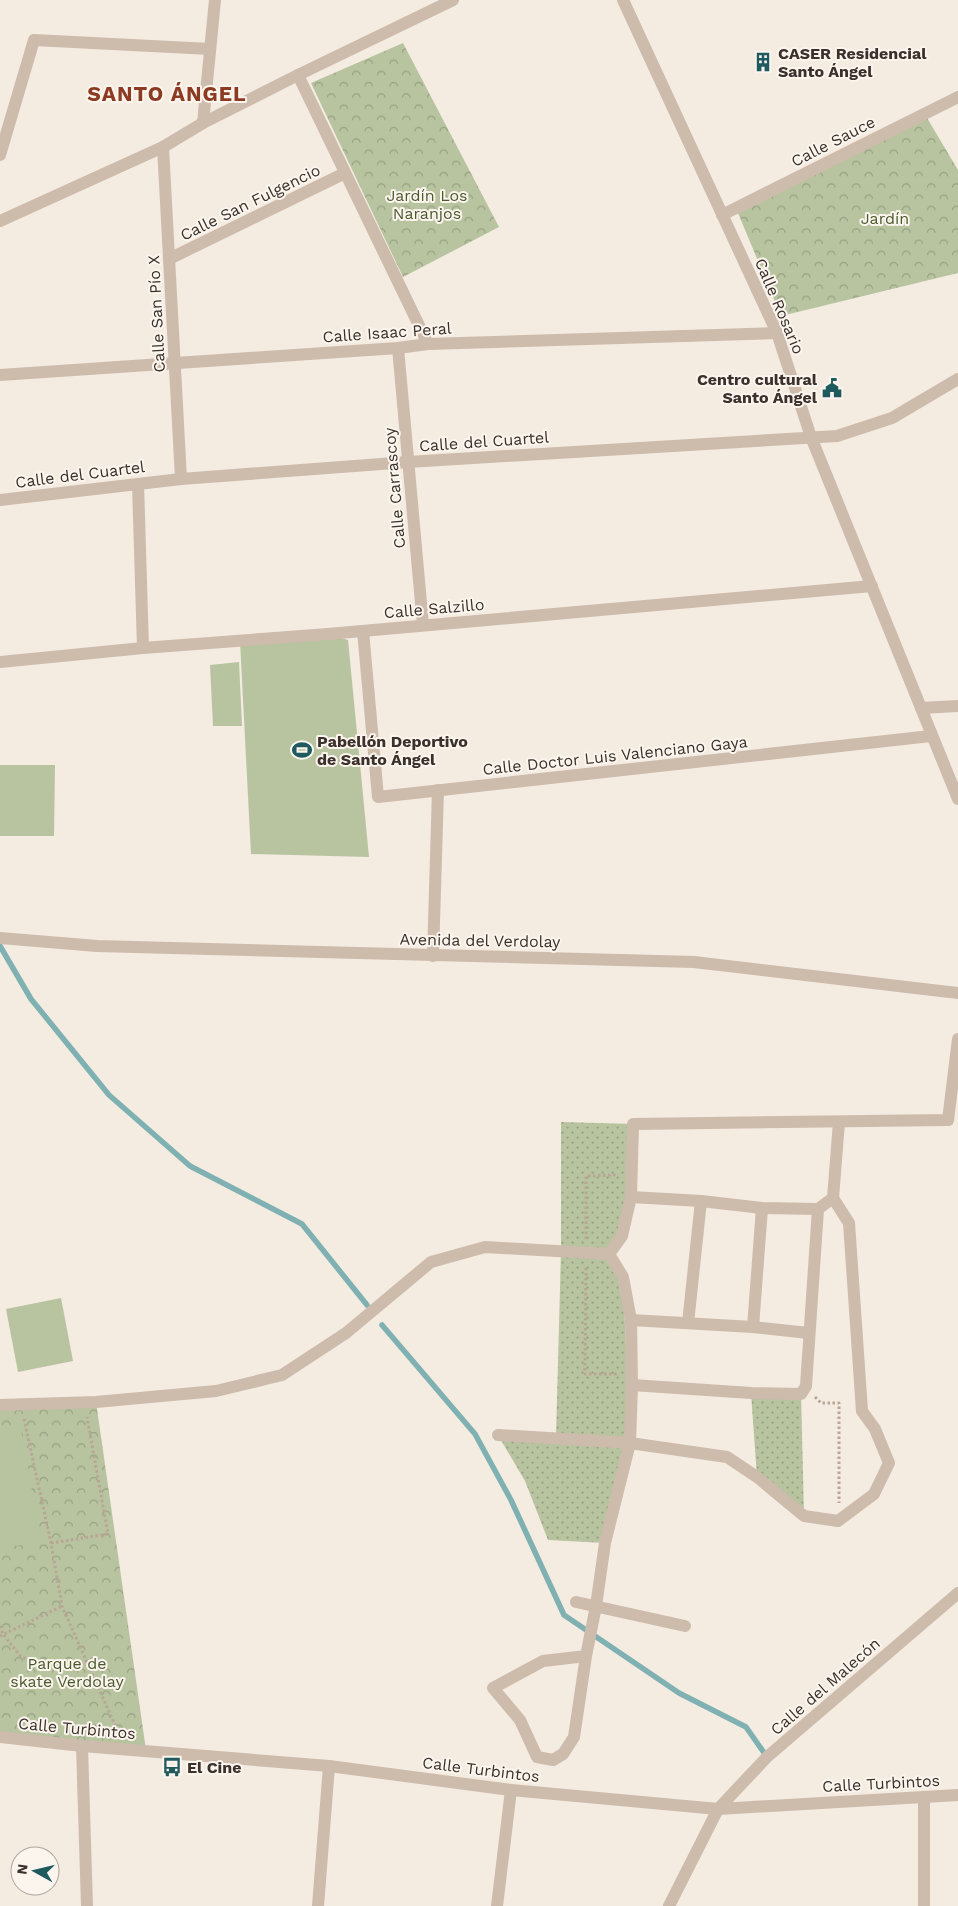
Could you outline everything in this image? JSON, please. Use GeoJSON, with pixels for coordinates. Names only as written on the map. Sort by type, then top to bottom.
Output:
{"type":"FeatureCollection","features":[{"type":"Feature","properties":{"kind":"street"},"geometry":{"type":"LineString","coordinates":[[203,123],[215,0]]}},
{"type":"Feature","properties":{"kind":"street"},"geometry":{"type":"LineString","coordinates":[[0,221],[163,147],[203,123],[298,74],[452,0]]}},
{"type":"Feature","properties":{"kind":"street","name":"Calle Rosario"},"geometry":{"type":"LineString","coordinates":[[623,0],[777,333],[811,437],[958,799]]}},
{"type":"Feature","properties":{"kind":"street"},"geometry":{"type":"LineString","coordinates":[[0,155],[34,40],[210,50]]}},
{"type":"Feature","properties":{"kind":"street"},"geometry":{"type":"LineString","coordinates":[[298,74],[428,344]]}},
{"type":"Feature","properties":{"kind":"street","name":"Calle Sauce"},"geometry":{"type":"LineString","coordinates":[[722,215],[958,96]]}},
{"type":"Feature","properties":{"kind":"street","name":"Calle San Pío X"},"geometry":{"type":"LineString","coordinates":[[163,147],[181,479]]}},
{"type":"Feature","properties":{"kind":"street","name":"Calle San Fulgencio"},"geometry":{"type":"LineString","coordinates":[[170,260],[345,173]]}},
{"type":"Feature","properties":{"kind":"street","name":"Calle Isaac Peral"},"geometry":{"type":"LineString","coordinates":[[0,375],[398,348],[428,344],[777,333]]}},
{"type":"Feature","properties":{"kind":"street","name":"Calle Carrascoy"},"geometry":{"type":"LineString","coordinates":[[398,348],[423,625]]}},
{"type":"Feature","properties":{"kind":"street","name":"Calle del Cuartel"},"geometry":{"type":"LineString","coordinates":[[0,500],[181,479],[408,462],[837,436],[892,418],[958,379]]}},
{"type":"Feature","properties":{"kind":"street"},"geometry":{"type":"LineString","coordinates":[[138,484],[143,648]]}},
{"type":"Feature","properties":{"kind":"street","name":"Calle Salzillo"},"geometry":{"type":"LineString","coordinates":[[0,662],[143,648],[363,631],[872,586]]}},
{"type":"Feature","properties":{"kind":"street","name":"Calle Doctor Luis Valenciano Gaya"},"geometry":{"type":"LineString","coordinates":[[363,631],[378,797],[932,736]]}},
{"type":"Feature","properties":{"kind":"street"},"geometry":{"type":"LineString","coordinates":[[921,708],[958,706]]}},
{"type":"Feature","properties":{"kind":"street"},"geometry":{"type":"LineString","coordinates":[[433,956],[438,790]]}},
{"type":"Feature","properties":{"kind":"street","name":"Avenida del Verdolay"},"geometry":{"type":"LineString","coordinates":[[0,938],[97,946],[694,962],[958,993]]}},
{"type":"Feature","properties":{"kind":"street"},"geometry":{"type":"LineString","coordinates":[[609,1254],[622,1236],[631,1197],[632,1124],[948,1120],[958,1039]]}},
{"type":"Feature","properties":{"kind":"street"},"geometry":{"type":"LineString","coordinates":[[498,1435],[630,1443],[727,1457],[757,1477],[804,1516],[838,1521],[874,1494],[889,1463],[875,1429],[862,1411],[849,1223],[833,1198],[839,1122]]}},
{"type":"Feature","properties":{"kind":"street"},"geometry":{"type":"LineString","coordinates":[[631,1197],[701,1201],[762,1208],[818,1209],[833,1198]]}},
{"type":"Feature","properties":{"kind":"street"},"geometry":{"type":"LineString","coordinates":[[688,1323],[701,1201]]}},
{"type":"Feature","properties":{"kind":"street"},"geometry":{"type":"LineString","coordinates":[[753,1326],[762,1208]]}},
{"type":"Feature","properties":{"kind":"street"},"geometry":{"type":"LineString","coordinates":[[632,1380],[751,1394],[801,1394],[806,1386],[818,1209]]}},
{"type":"Feature","properties":{"kind":"street"},"geometry":{"type":"LineString","coordinates":[[0,1405],[84,1402],[216,1391],[282,1375],[346,1333],[431,1262],[485,1247],[609,1254]]}},
{"type":"Feature","properties":{"kind":"street"},"geometry":{"type":"LineString","coordinates":[[586,1656],[542,1661],[493,1688],[520,1720],[537,1757],[553,1760],[563,1754],[574,1737],[605,1543],[630,1443],[631,1320],[623,1277],[609,1254]]}},
{"type":"Feature","properties":{"kind":"street"},"geometry":{"type":"LineString","coordinates":[[631,1320],[753,1326],[809,1333]]}},
{"type":"Feature","properties":{"kind":"street","name":"Calle del Malecón"},"geometry":{"type":"LineString","coordinates":[[669,1906],[718,1809],[768,1756],[958,1593]]}},
{"type":"Feature","properties":{"kind":"street"},"geometry":{"type":"LineString","coordinates":[[576,1602],[685,1626]]}},
{"type":"Feature","properties":{"kind":"street","name":"Calle Turbintos"},"geometry":{"type":"LineString","coordinates":[[0,1737],[82,1746],[329,1766],[511,1790],[718,1809],[958,1795]]}},
{"type":"Feature","properties":{"kind":"street"},"geometry":{"type":"LineString","coordinates":[[82,1746],[87,1906]]}},
{"type":"Feature","properties":{"kind":"street"},"geometry":{"type":"LineString","coordinates":[[318,1906],[329,1766]]}},
{"type":"Feature","properties":{"kind":"street"},"geometry":{"type":"LineString","coordinates":[[497,1906],[511,1790]]}},
{"type":"Feature","properties":{"kind":"street"},"geometry":{"type":"LineString","coordinates":[[924,1797],[924,1906]]}},
{"type":"Feature","properties":{"kind":"path"},"geometry":{"type":"LineString","coordinates":[[630,1175],[586,1176],[585,1374],[632,1380]]}},
{"type":"Feature","properties":{"kind":"path"},"geometry":{"type":"LineString","coordinates":[[806,1386],[821,1403],[839,1403],[838,1521]]}},
{"type":"Feature","properties":{"kind":"path"},"geometry":{"type":"LineString","coordinates":[[51,1543],[108,1534],[84,1402]]}},
{"type":"Feature","properties":{"kind":"path"},"geometry":{"type":"LineString","coordinates":[[21,1404],[51,1543],[62,1606],[126,1749]]}},
{"type":"Feature","properties":{"kind":"path"},"geometry":{"type":"LineString","coordinates":[[2,1635],[62,1606]]}},
{"type":"Feature","properties":{"kind":"path"},"geometry":{"type":"LineString","coordinates":[[0,1626],[2,1635],[21,1657],[43,1665],[61,1668],[87,1661]]}},
{"type":"Feature","properties":{"kind":"green space","name":"Jardín Los Naranjos"},"geometry":{"type":"Polygon","coordinates":[[[403,43],[499,227],[403,277],[311,83],[403,43]]]}},
{"type":"Feature","properties":{"kind":"green space","name":"Jardín"},"geometry":{"type":"Polygon","coordinates":[[[927,118],[958,170],[958,273],[781,316],[738,213],[927,118]]]}},
{"type":"Feature","properties":{"kind":"green space","name":"Pabellón Deportivo de Santo Ángel"},"geometry":{"type":"Polygon","coordinates":[[[328,634],[348,640],[369,857],[251,854],[240,641],[328,634]]]}},
{"type":"Feature","properties":{"kind":"green space"},"geometry":{"type":"Polygon","coordinates":[[[239,662],[242,726],[213,726],[210,665],[239,662]]]}},
{"type":"Feature","properties":{"kind":"green space"},"geometry":{"type":"Polygon","coordinates":[[[0,765],[55,765],[54,836],[0,836],[0,765]]]}},
{"type":"Feature","properties":{"kind":"green space"},"geometry":{"type":"Polygon","coordinates":[[[561,1122],[633,1124],[631,1197],[609,1254],[623,1277],[630,1443],[605,1543],[548,1540],[525,1481],[498,1435],[556,1438],[561,1251],[561,1122]]]}},
{"type":"Feature","properties":{"kind":"green space"},"geometry":{"type":"Polygon","coordinates":[[[61,1298],[73,1361],[18,1372],[6,1309],[61,1298]]]}},
{"type":"Feature","properties":{"kind":"green space"},"geometry":{"type":"Polygon","coordinates":[[[751,1393],[801,1394],[804,1516],[757,1477],[751,1393]]]}},
{"type":"Feature","properties":{"kind":"green space","name":"Parque de skate Verdolay"},"geometry":{"type":"Polygon","coordinates":[[[96,1402],[146,1750],[0,1737],[0,1405],[96,1402]]]}},
{"type":"Feature","properties":{"kind":"green space"},"geometry":{"type":"Polygon","coordinates":[[[21,1429],[41,1541],[0,1549],[0,1432],[21,1429]]]}},
{"type":"Feature","properties":{"kind":"waterway"},"geometry":{"type":"LineString","coordinates":[[0,946],[31,999],[109,1095],[190,1166],[302,1224],[367,1305]]}},
{"type":"Feature","properties":{"kind":"waterway"},"geometry":{"type":"LineString","coordinates":[[382,1325],[475,1434],[511,1500],[564,1615],[679,1693],[746,1727],[767,1757]]}},
{"type":"Feature","properties":{"kind":"place","name":"CASER Residencial Santo Ángel"},"geometry":{"type":"Point","coordinates":[763,62]}},
{"type":"Feature","properties":{"kind":"place","name":"Centro cultural Santo Ángel"},"geometry":{"type":"Point","coordinates":[832,388]}},
{"type":"Feature","properties":{"kind":"place","name":"Pabellón Deportivo de Santo Ángel"},"geometry":{"type":"Point","coordinates":[302,750]}},
{"type":"Feature","properties":{"kind":"place","name":"El Cine"},"geometry":{"type":"Point","coordinates":[172,1767]}},
{"type":"Feature","properties":{"kind":"district","name":"SANTO ÁNGEL"},"geometry":{"type":"Point","coordinates":[167,94]}}]}
